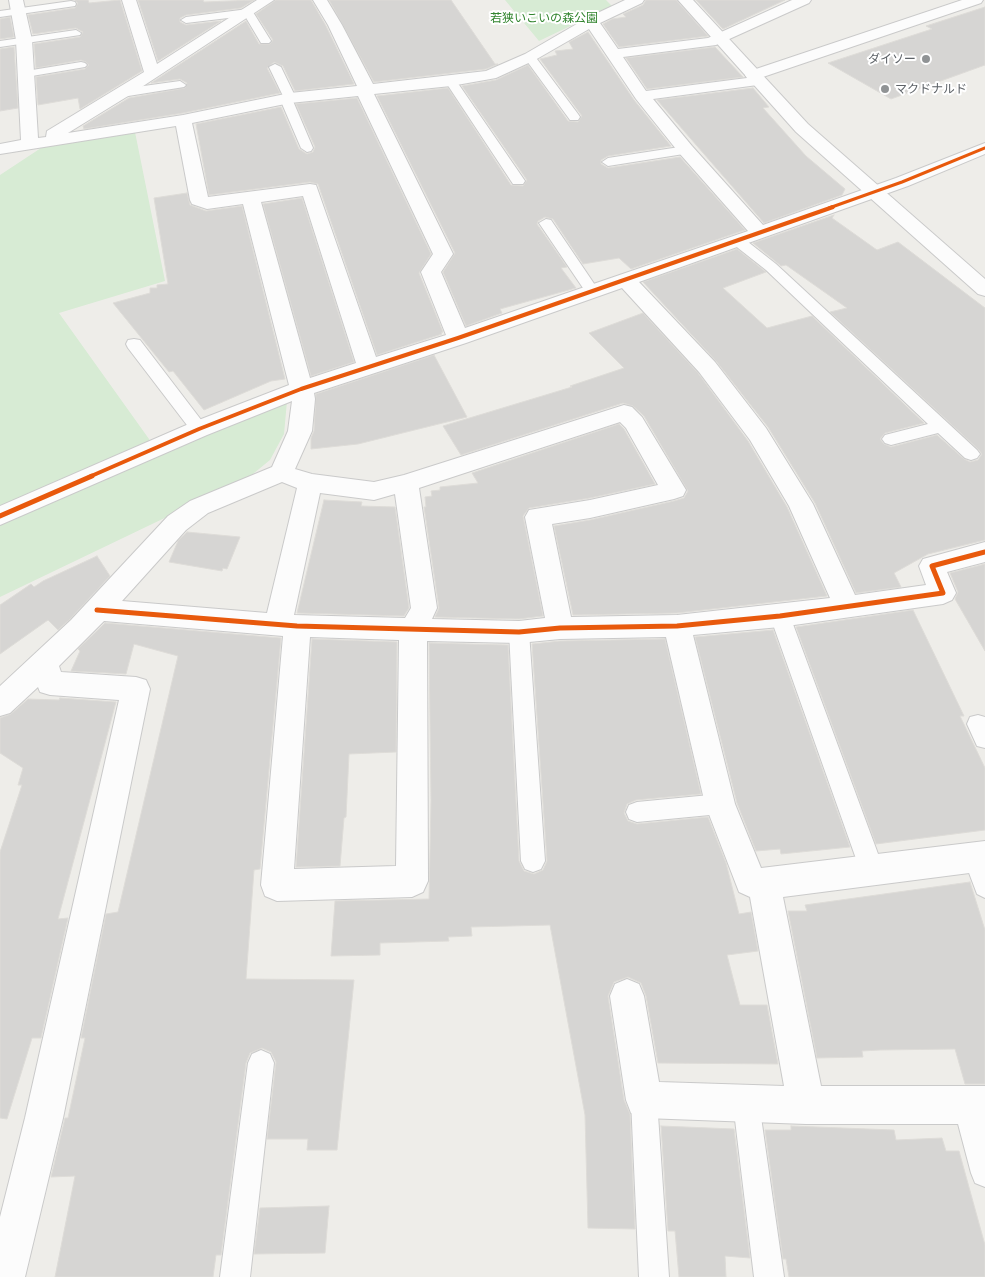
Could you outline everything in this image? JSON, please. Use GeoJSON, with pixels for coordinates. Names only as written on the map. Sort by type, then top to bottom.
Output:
{"type":"FeatureCollection","features":[{"type":"Feature","properties":{"kind":"street"},"geometry":{"type":"LineString","coordinates":[[129,0],[152,72]]}},
{"type":"Feature","properties":{"kind":"street"},"geometry":{"type":"LineString","coordinates":[[0,166],[35,143],[122,93],[267,0]]}},
{"type":"Feature","properties":{"kind":"street"},"geometry":{"type":"LineString","coordinates":[[320,0],[339,33],[366,90],[366,94],[443,254],[431,272],[458,338]]}},
{"type":"Feature","properties":{"kind":"street"},"geometry":{"type":"LineString","coordinates":[[0,150],[183,120],[288,99],[451,81],[490,74],[530,57],[592,21],[637,0]]}},
{"type":"Feature","properties":{"kind":"street"},"geometry":{"type":"LineString","coordinates":[[685,0],[802,128],[985,290]]}},
{"type":"Feature","properties":{"kind":"street"},"geometry":{"type":"LineString","coordinates":[[613,54],[711,42],[804,0]]}},
{"type":"Feature","properties":{"kind":"street"},"geometry":{"type":"LineString","coordinates":[[642,96],[756,78],[976,0]]}},
{"type":"Feature","properties":{"kind":"street"},"geometry":{"type":"LineString","coordinates":[[17,6],[24,40],[26,74],[35,143]]}},
{"type":"Feature","properties":{"kind":"street"},"geometry":{"type":"LineString","coordinates":[[592,21],[642,96],[686,150],[760,233]]}},
{"type":"Feature","properties":{"kind":"street"},"geometry":{"type":"LineString","coordinates":[[183,120],[199,200],[208,202],[251,198],[310,188],[368,366]]}},
{"type":"Feature","properties":{"kind":"street"},"geometry":{"type":"LineString","coordinates":[[0,516],[199,429],[301,389],[458,338],[738,241],[874,192],[985,148]]}},
{"type":"Feature","properties":{"kind":"street"},"geometry":{"type":"LineString","coordinates":[[251,198],[304,399],[300,431],[281,473]]}},
{"type":"Feature","properties":{"kind":"street"},"geometry":{"type":"LineString","coordinates":[[626,280],[707,367],[758,434],[801,504],[847,607]]}},
{"type":"Feature","properties":{"kind":"street"},"geometry":{"type":"LineString","coordinates":[[0,704],[97,610],[177,523],[199,508],[281,473],[310,482],[374,491],[406,483],[624,413],[634,423],[674,490],[590,509],[538,517],[560,628]]}},
{"type":"Feature","properties":{"kind":"street"},"geometry":{"type":"LineString","coordinates":[[310,482],[288,625],[277,885],[412,881],[413,629],[424,608],[406,483]]}},
{"type":"Feature","properties":{"kind":"street"},"geometry":{"type":"LineString","coordinates":[[97,610],[288,625],[519,632],[560,628],[677,626],[780,616],[943,593],[932,566],[985,552]]}},
{"type":"Feature","properties":{"kind":"street"},"geometry":{"type":"LineString","coordinates":[[677,626],[720,804],[750,881],[764,884],[980,856]]}},
{"type":"Feature","properties":{"kind":"street"},"geometry":{"type":"LineString","coordinates":[[5,1277],[44,1118],[136,689],[50,683],[44,662]]}},
{"type":"Feature","properties":{"kind":"street"},"geometry":{"type":"LineString","coordinates":[[764,884],[806,1105]]}},
{"type":"Feature","properties":{"kind":"street"},"geometry":{"type":"LineString","coordinates":[[627,996],[644,1100],[806,1105],[976,1105]]}},
{"type":"Feature","properties":{"kind":"lane"},"geometry":{"type":"LineString","coordinates":[[0,14],[17,6],[71,4]]}},
{"type":"Feature","properties":{"kind":"lane"},"geometry":{"type":"LineString","coordinates":[[186,20],[248,12],[265,41]]}},
{"type":"Feature","properties":{"kind":"lane"},"geometry":{"type":"LineString","coordinates":[[0,44],[76,33]]}},
{"type":"Feature","properties":{"kind":"lane"},"geometry":{"type":"LineString","coordinates":[[530,57],[574,117]]}},
{"type":"Feature","properties":{"kind":"lane"},"geometry":{"type":"LineString","coordinates":[[26,74],[81,65]]}},
{"type":"Feature","properties":{"kind":"lane"},"geometry":{"type":"LineString","coordinates":[[275,67],[307,148]]}},
{"type":"Feature","properties":{"kind":"lane"},"geometry":{"type":"LineString","coordinates":[[451,81],[518,181]]}},
{"type":"Feature","properties":{"kind":"lane"},"geometry":{"type":"LineString","coordinates":[[122,93],[180,85]]}},
{"type":"Feature","properties":{"kind":"lane"},"geometry":{"type":"LineString","coordinates":[[608,162],[686,150]]}},
{"type":"Feature","properties":{"kind":"lane"},"geometry":{"type":"LineString","coordinates":[[546,222],[592,291]]}},
{"type":"Feature","properties":{"kind":"lane"},"geometry":{"type":"LineString","coordinates":[[738,241],[770,267],[971,454]]}},
{"type":"Feature","properties":{"kind":"lane"},"geometry":{"type":"LineString","coordinates":[[134,344],[199,429]]}},
{"type":"Feature","properties":{"kind":"lane"},"geometry":{"type":"LineString","coordinates":[[891,439],[941,426]]}},
{"type":"Feature","properties":{"kind":"lane"},"geometry":{"type":"LineString","coordinates":[[780,616],[872,870]]}},
{"type":"Feature","properties":{"kind":"lane"},"geometry":{"type":"LineString","coordinates":[[519,632],[533,861]]}},
{"type":"Feature","properties":{"kind":"lane"},"geometry":{"type":"LineString","coordinates":[[637,812],[720,804]]}},
{"type":"Feature","properties":{"kind":"lane"},"geometry":{"type":"LineString","coordinates":[[980,856],[985,886]]}},
{"type":"Feature","properties":{"kind":"lane"},"geometry":{"type":"LineString","coordinates":[[235,1277],[261,1063]]}},
{"type":"Feature","properties":{"kind":"lane"},"geometry":{"type":"LineString","coordinates":[[644,1100],[654,1277]]}},
{"type":"Feature","properties":{"kind":"lane"},"geometry":{"type":"LineString","coordinates":[[746,1103],[769,1277]]}},
{"type":"Feature","properties":{"kind":"lane"},"geometry":{"type":"LineString","coordinates":[[976,1105],[985,1174]]}},
{"type":"Feature","properties":{"kind":"green space","name":"若狭いこいの森公園"},"geometry":{"type":"Polygon","coordinates":[[[505,0],[606,0],[612,6],[539,41],[505,0]]]}},
{"type":"Feature","properties":{"kind":"green space"},"geometry":{"type":"Polygon","coordinates":[[[135,132],[165,281],[59,313],[159,453],[287,401],[284,434],[270,460],[248,478],[0,597],[0,175],[44,146],[135,132]]]}},
{"type":"Feature","properties":{"kind":"building"},"geometry":{"type":"Polygon","coordinates":[[[75,0],[88,0],[89,3],[120,0],[142,71],[80,109],[78,98],[38,105],[36,77],[85,69],[89,65],[81,60],[36,68],[34,44],[80,37],[83,32],[76,28],[33,34],[28,15],[75,8],[78,3],[75,0]]]}},
{"type":"Feature","properties":{"kind":"building"},"geometry":{"type":"Polygon","coordinates":[[[138,0],[203,0],[204,2],[254,0],[241,8],[186,15],[180,18],[180,22],[186,25],[221,21],[158,61],[138,0]]]}},
{"type":"Feature","properties":{"kind":"building"},"geometry":{"type":"Polygon","coordinates":[[[276,0],[311,0],[326,26],[354,84],[295,91],[283,66],[274,62],[267,68],[280,93],[183,113],[84,129],[83,126],[129,98],[185,88],[187,83],[180,79],[151,83],[246,21],[259,44],[270,44],[273,40],[256,14],[276,0]]]}},
{"type":"Feature","properties":{"kind":"building"},"geometry":{"type":"Polygon","coordinates":[[[329,0],[451,0],[495,64],[498,64],[486,69],[374,82],[329,0]]]}},
{"type":"Feature","properties":{"kind":"building"},"geometry":{"type":"Polygon","coordinates":[[[646,0],[676,0],[708,36],[619,47],[603,24],[612,19],[626,17],[623,14],[643,5],[646,0]]]}},
{"type":"Feature","properties":{"kind":"building"},"geometry":{"type":"Polygon","coordinates":[[[696,0],[785,0],[723,29],[696,0]]]}},
{"type":"Feature","properties":{"kind":"building"},"geometry":{"type":"Polygon","coordinates":[[[985,7],[985,65],[891,99],[828,63],[932,29],[926,26],[985,7]]]}},
{"type":"Feature","properties":{"kind":"building"},"geometry":{"type":"Polygon","coordinates":[[[10,17],[14,37],[0,39],[0,19],[10,17]]]}},
{"type":"Feature","properties":{"kind":"building"},"geometry":{"type":"Polygon","coordinates":[[[588,32],[634,100],[671,146],[608,156],[601,160],[601,164],[608,168],[680,157],[745,230],[631,269],[619,258],[583,264],[553,219],[545,217],[538,221],[537,224],[567,267],[561,268],[576,288],[500,309],[502,313],[466,326],[443,272],[455,253],[377,96],[448,88],[511,185],[523,186],[527,180],[462,86],[496,80],[528,65],[568,121],[578,122],[582,116],[540,59],[557,55],[555,51],[573,49],[569,42],[588,32]]]}},
{"type":"Feature","properties":{"kind":"building"},"geometry":{"type":"Polygon","coordinates":[[[14,47],[18,108],[0,111],[0,49],[14,47]]]}},
{"type":"Feature","properties":{"kind":"building"},"geometry":{"type":"Polygon","coordinates":[[[715,47],[743,77],[647,89],[626,58],[715,47]]]}},
{"type":"Feature","properties":{"kind":"building"},"geometry":{"type":"Polygon","coordinates":[[[753,88],[769,107],[763,108],[806,156],[845,189],[842,195],[764,223],[657,100],[753,88]]]}},
{"type":"Feature","properties":{"kind":"building"},"geometry":{"type":"Polygon","coordinates":[[[357,98],[431,254],[419,273],[443,332],[442,334],[377,355],[318,184],[310,182],[209,195],[196,124],[281,107],[299,149],[307,154],[313,152],[315,147],[296,104],[357,98]]]}},
{"type":"Feature","properties":{"kind":"building"},"geometry":{"type":"Polygon","coordinates":[[[187,193],[190,205],[206,211],[242,206],[285,379],[271,381],[204,410],[173,371],[169,372],[113,303],[150,293],[150,288],[157,288],[157,285],[168,284],[154,198],[187,193]]]}},
{"type":"Feature","properties":{"kind":"building"},"geometry":{"type":"Polygon","coordinates":[[[302,198],[354,362],[311,376],[263,204],[302,198]]]}},
{"type":"Feature","properties":{"kind":"building"},"geometry":{"type":"Polygon","coordinates":[[[834,215],[832,218],[877,250],[898,242],[985,308],[985,540],[928,554],[894,573],[901,587],[856,593],[815,503],[768,427],[716,361],[643,282],[737,249],[766,272],[723,288],[767,328],[812,316],[924,423],[885,433],[880,439],[884,444],[891,447],[937,435],[964,459],[970,462],[978,460],[982,454],[978,449],[830,312],[847,308],[786,265],[781,266],[753,243],[834,215]]]}},
{"type":"Feature","properties":{"kind":"building"},"geometry":{"type":"Polygon","coordinates":[[[643,313],[698,373],[748,441],[787,507],[827,596],[677,613],[573,615],[554,526],[674,501],[684,498],[688,491],[644,416],[633,406],[623,403],[461,455],[443,426],[572,387],[570,386],[624,368],[589,333],[643,313]]]}},
{"type":"Feature","properties":{"kind":"building"},"geometry":{"type":"Polygon","coordinates":[[[434,355],[467,417],[358,444],[311,449],[316,394],[434,355]]]}},
{"type":"Feature","properties":{"kind":"building"},"geometry":{"type":"Polygon","coordinates":[[[619,424],[624,429],[655,484],[590,498],[529,508],[523,516],[543,616],[519,619],[435,617],[439,608],[424,507],[426,507],[425,497],[432,496],[431,491],[440,490],[440,487],[478,483],[472,473],[619,424]]]}},
{"type":"Feature","properties":{"kind":"building"},"geometry":{"type":"Polygon","coordinates":[[[324,500],[362,502],[361,506],[395,507],[409,608],[404,616],[297,613],[324,500]]]}},
{"type":"Feature","properties":{"kind":"building"},"geometry":{"type":"Polygon","coordinates":[[[187,532],[240,537],[227,569],[223,568],[222,571],[169,562],[178,541],[187,532]]]}},
{"type":"Feature","properties":{"kind":"building"},"geometry":{"type":"Polygon","coordinates":[[[97,556],[110,576],[70,619],[58,630],[48,620],[0,654],[0,605],[31,584],[34,587],[97,556]]]}},
{"type":"Feature","properties":{"kind":"building"},"geometry":{"type":"Polygon","coordinates":[[[985,564],[985,651],[955,599],[958,592],[950,573],[985,564]]]}},
{"type":"Feature","properties":{"kind":"building"},"geometry":{"type":"Polygon","coordinates":[[[913,610],[964,716],[960,716],[985,768],[985,830],[876,844],[796,627],[913,610]]]}},
{"type":"Feature","properties":{"kind":"building"},"geometry":{"type":"Polygon","coordinates":[[[105,623],[281,638],[260,869],[254,870],[246,979],[354,980],[337,1150],[307,1150],[308,1139],[267,1139],[276,1062],[271,1052],[262,1048],[250,1053],[246,1063],[221,1255],[216,1255],[213,1277],[55,1277],[75,1176],[51,1177],[65,1118],[68,1118],[85,1038],[81,1038],[106,914],[118,912],[178,656],[134,644],[126,674],[71,671],[80,651],[78,649],[105,623]]]}},
{"type":"Feature","properties":{"kind":"building"},"geometry":{"type":"Polygon","coordinates":[[[773,630],[850,847],[781,854],[780,849],[756,851],[737,803],[695,637],[773,630]]]}},
{"type":"Feature","properties":{"kind":"building"},"geometry":{"type":"Polygon","coordinates":[[[312,639],[397,642],[396,752],[349,754],[346,817],[344,818],[340,866],[296,867],[312,639]]]}},
{"type":"Feature","properties":{"kind":"building"},"geometry":{"type":"Polygon","coordinates":[[[665,639],[701,794],[636,800],[627,804],[624,813],[628,821],[637,824],[708,817],[726,863],[739,914],[751,912],[758,951],[727,955],[740,1005],[767,1005],[778,1064],[658,1063],[646,996],[641,983],[628,977],[614,982],[608,996],[624,1100],[630,1114],[635,1229],[588,1228],[585,1115],[550,925],[471,927],[472,936],[448,937],[449,941],[380,943],[380,955],[331,956],[335,901],[429,899],[431,801],[429,643],[508,645],[519,861],[524,871],[534,874],[543,870],[547,861],[532,644],[560,641],[665,639]]]}},
{"type":"Feature","properties":{"kind":"building"},"geometry":{"type":"Polygon","coordinates":[[[60,698],[116,702],[58,919],[68,918],[41,1038],[32,1038],[7,1119],[0,1118],[0,852],[22,785],[18,785],[23,768],[0,753],[0,718],[11,714],[28,699],[59,700],[60,698]]]}},
{"type":"Feature","properties":{"kind":"building"},"geometry":{"type":"Polygon","coordinates":[[[970,882],[985,930],[985,1084],[965,1084],[955,1049],[862,1051],[863,1057],[817,1058],[788,911],[807,911],[805,905],[970,882]]]}},
{"type":"Feature","properties":{"kind":"building"},"geometry":{"type":"Polygon","coordinates":[[[661,1126],[734,1129],[750,1258],[725,1256],[726,1277],[679,1277],[675,1231],[668,1231],[661,1126]]]}},
{"type":"Feature","properties":{"kind":"building"},"geometry":{"type":"Polygon","coordinates":[[[791,1126],[894,1130],[896,1140],[942,1138],[946,1151],[959,1151],[985,1245],[985,1277],[789,1277],[786,1259],[783,1259],[765,1130],[791,1130],[791,1126]]]}},
{"type":"Feature","properties":{"kind":"building"},"geometry":{"type":"Polygon","coordinates":[[[329,1206],[325,1253],[254,1254],[260,1208],[329,1206]]]}},
{"type":"Feature","properties":{"kind":"cycle path"},"geometry":{"type":"LineString","coordinates":[[0,516],[199,429],[301,389],[458,338],[760,233],[902,182],[985,148]]}},
{"type":"Feature","properties":{"kind":"cycle path"},"geometry":{"type":"LineString","coordinates":[[97,610],[297,626],[519,632],[560,628],[677,626],[780,616],[943,593],[932,566],[985,552]]}},
{"type":"Feature","properties":{"kind":"place","name":"ダイソー"},"geometry":{"type":"Point","coordinates":[926,59]}},
{"type":"Feature","properties":{"kind":"place","name":"マクドナルド"},"geometry":{"type":"Point","coordinates":[885,89]}}]}
